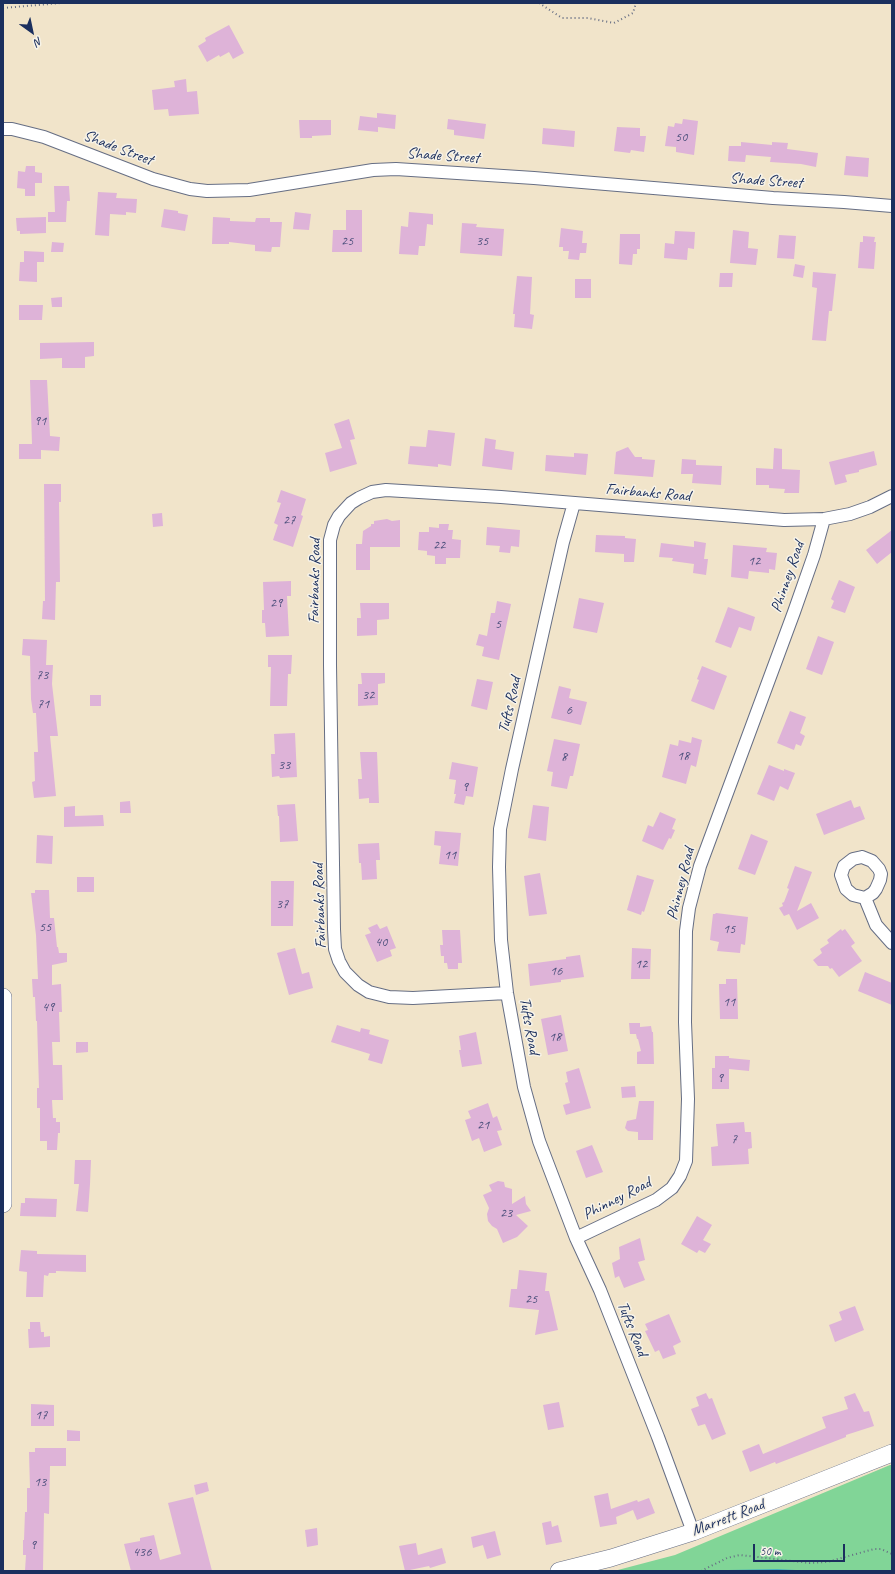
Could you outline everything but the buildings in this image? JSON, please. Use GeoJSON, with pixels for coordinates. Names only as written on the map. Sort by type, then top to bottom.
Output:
{"type":"FeatureCollection","features":[{"type":"Feature","properties":{"kind":"main road"},"geometry":{"type":"LineString","coordinates":[[3,997],[3,1204]]}},
{"type":"Feature","properties":{"kind":"main road","name":"Marrett Road"},"geometry":{"type":"LineString","coordinates":[[559,1571],[611,1558],[693,1532],[892,1453]]}},
{"type":"Feature","properties":{"kind":"street","name":"Shade Street"},"geometry":{"type":"LineString","coordinates":[[3,129],[12,129],[44,137],[153,179],[207,191],[250,190],[372,170],[396,168],[892,206]]}},
{"type":"Feature","properties":{"kind":"street","name":"Fairbanks Road"},"geometry":{"type":"LineString","coordinates":[[507,993],[413,998],[389,997],[369,992],[358,985],[345,972],[335,949],[330,665],[330,540],[334,525],[351,503],[359,498],[379,491],[418,491],[762,518],[824,520],[850,514],[870,507],[892,496]]}},
{"type":"Feature","properties":{"kind":"street","name":"Tufts Road"},"geometry":{"type":"LineString","coordinates":[[574,503],[563,542],[500,829],[499,867],[501,940],[507,993],[524,1087],[532,1119],[549,1170],[576,1238],[600,1290],[658,1437],[693,1532]]}},
{"type":"Feature","properties":{"kind":"street","name":"Phinney Road"},"geometry":{"type":"LineString","coordinates":[[576,1238],[656,1200],[672,1188],[680,1176],[686,1161],[688,1107],[685,1022],[686,931],[689,908],[700,866],[799,597],[814,555],[824,520]]}},
{"type":"Feature","properties":{"kind":"street"},"geometry":{"type":"LineString","coordinates":[[865,898],[876,925],[892,943]]}},
{"type":"Feature","properties":{"kind":"path"},"geometry":{"type":"LineString","coordinates":[[3,8],[61,3]]}},
{"type":"Feature","properties":{"kind":"path"},"geometry":{"type":"LineString","coordinates":[[539,3],[562,18],[588,18],[614,23],[633,13],[636,3]]}},
{"type":"Feature","properties":{"kind":"path"},"geometry":{"type":"LineString","coordinates":[[701,1571],[727,1558],[740,1555],[810,1563],[827,1562],[874,1549],[881,1549],[892,1554]]}},
{"type":"Feature","properties":{"kind":"green space"},"geometry":{"type":"Polygon","coordinates":[[[892,1465],[892,1571],[614,1571],[675,1555],[892,1465]]]}},
{"type":"Feature","properties":{"kind":"water"},"geometry":{"type":"Polygon","coordinates":[[[777,1569],[814,1571],[725,1571],[728,1570],[777,1569]]]}}]}
